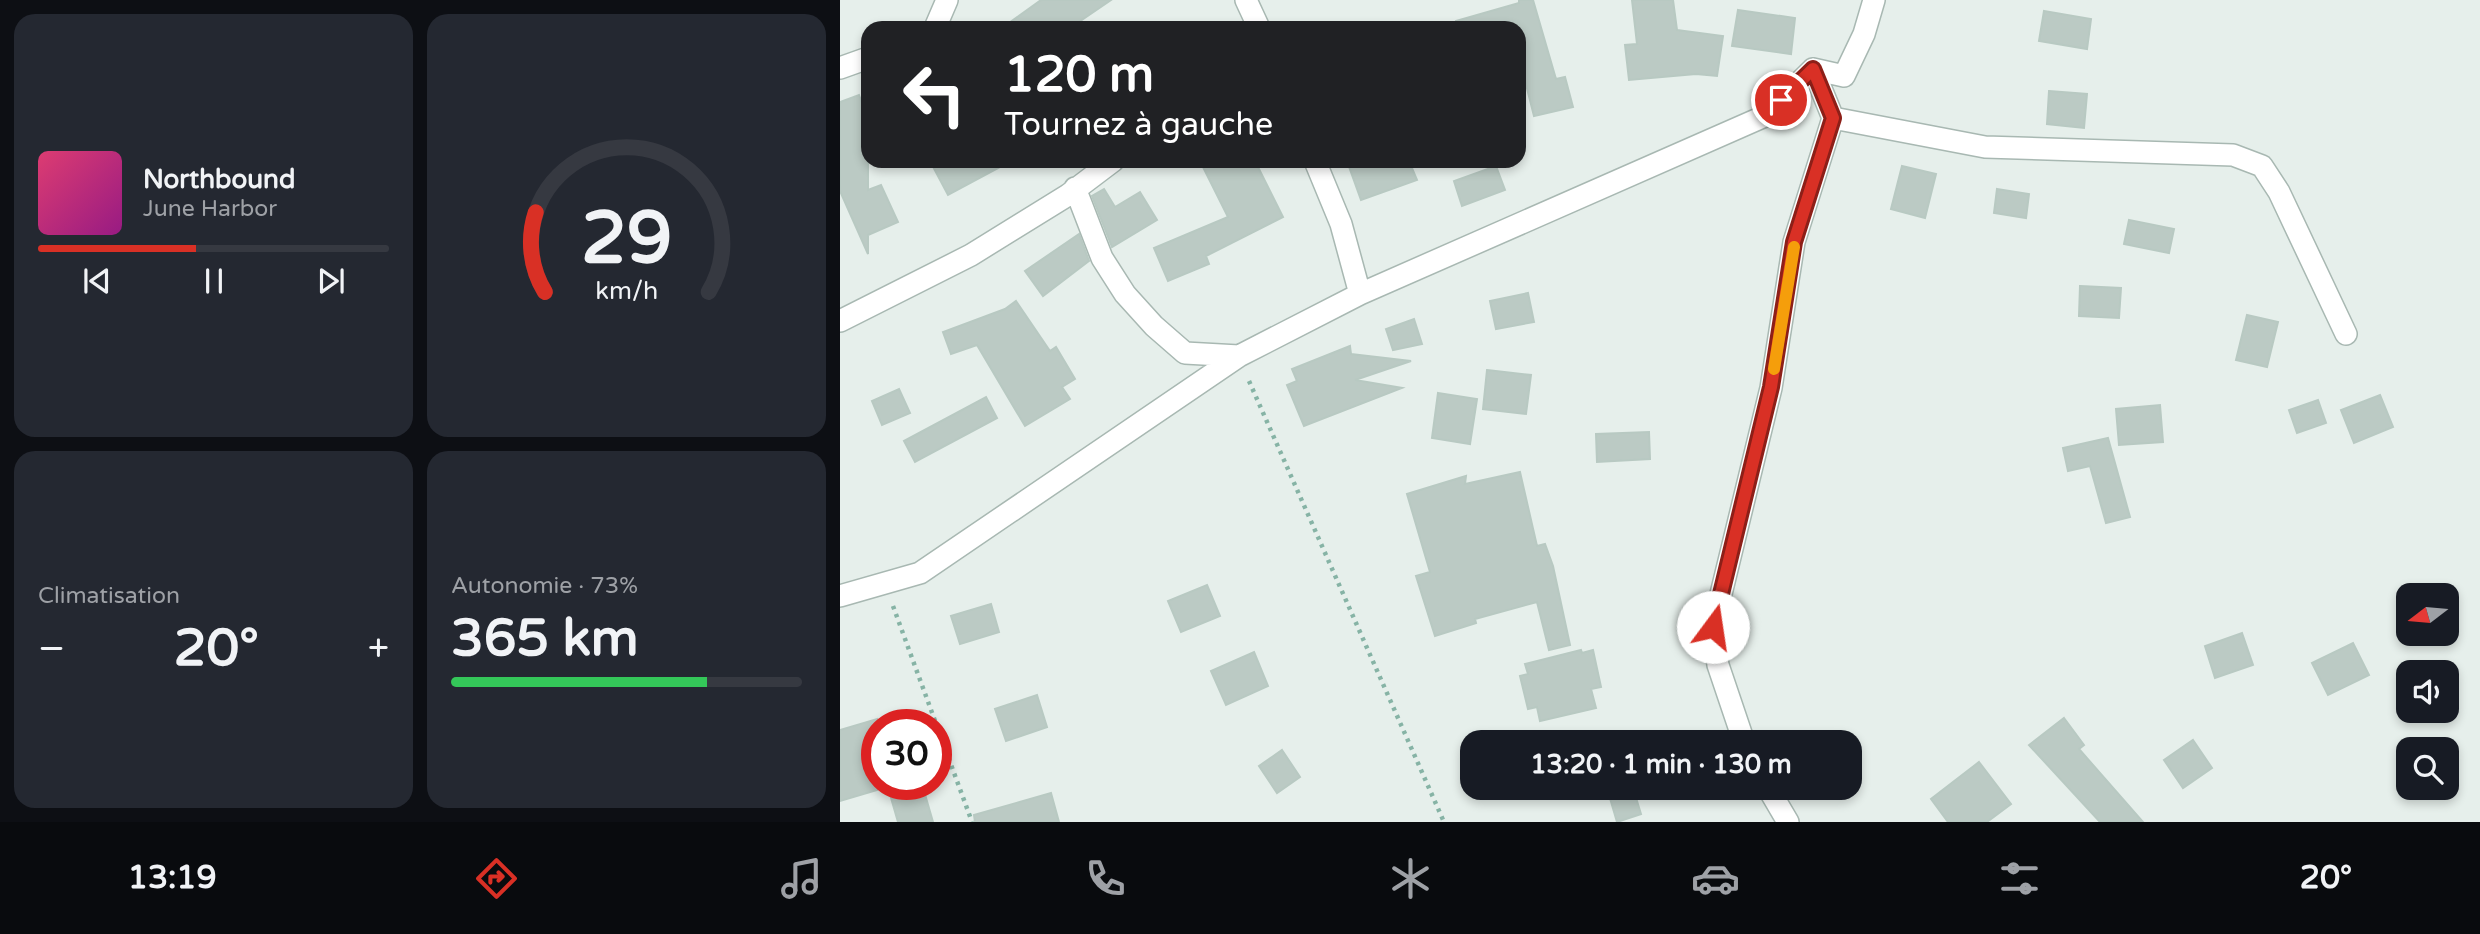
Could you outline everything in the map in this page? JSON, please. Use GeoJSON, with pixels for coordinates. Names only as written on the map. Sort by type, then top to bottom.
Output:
{"type":"FeatureCollection","features":[{"type":"Feature","properties":{"kind":"street"},"geometry":{"type":"LineString","coordinates":[[938,21],[947,0]]}},
{"type":"Feature","properties":{"kind":"street"},"geometry":{"type":"LineString","coordinates":[[1246,0],[1256,21]]}},
{"type":"Feature","properties":{"kind":"street"},"geometry":{"type":"LineString","coordinates":[[1813,69],[1844,76],[1864,34],[1874,0]]}},
{"type":"Feature","properties":{"kind":"street"},"geometry":{"type":"LineString","coordinates":[[840,68],[861,60]]}},
{"type":"Feature","properties":{"kind":"street"},"geometry":{"type":"LineString","coordinates":[[1740,730],[1718,665],[1713,627],[1771,387],[1794,242],[1833,118],[1813,69]]}},
{"type":"Feature","properties":{"kind":"street"},"geometry":{"type":"LineString","coordinates":[[840,596],[920,573],[1239,356],[1360,294],[1765,116],[1813,69]]}},
{"type":"Feature","properties":{"kind":"street"},"geometry":{"type":"LineString","coordinates":[[1833,118],[1985,147],[2185,152],[2233,155],[2252,160],[2267,172],[2279,192],[2346,334]]}},
{"type":"Feature","properties":{"kind":"street"},"geometry":{"type":"LineString","coordinates":[[840,321],[971,255],[1103,168]]}},
{"type":"Feature","properties":{"kind":"street"},"geometry":{"type":"LineString","coordinates":[[1318,168],[1341,224],[1360,294]]}},
{"type":"Feature","properties":{"kind":"street"},"geometry":{"type":"LineString","coordinates":[[1076,188],[1089,231],[1102,258],[1125,294],[1154,326],[1185,353],[1239,356]]}},
{"type":"Feature","properties":{"kind":"street"},"geometry":{"type":"LineString","coordinates":[[1775,800],[1788,822]]}},
{"type":"Feature","properties":{"kind":"path"},"geometry":{"type":"LineString","coordinates":[[1239,356],[1444,822]]}},
{"type":"Feature","properties":{"kind":"path"},"geometry":{"type":"LineString","coordinates":[[884,583],[972,822]]}},
{"type":"Feature","properties":{"kind":"building"},"geometry":{"type":"Polygon","coordinates":[[[1041,0],[1111,0],[1080,21],[1012,21],[1041,0]]]}},
{"type":"Feature","properties":{"kind":"building"},"geometry":{"type":"Polygon","coordinates":[[[1519,0],[1533,0],[1556,79],[1565,77],[1573,107],[1534,116],[1526,85],[1526,21],[1456,21],[1519,3],[1519,0]]]}},
{"type":"Feature","properties":{"kind":"building"},"geometry":{"type":"Polygon","coordinates":[[[1632,0],[1673,0],[1677,30],[1723,36],[1717,76],[1696,74],[1629,80],[1625,45],[1637,44],[1632,0]]]}},
{"type":"Feature","properties":{"kind":"building"},"geometry":{"type":"Polygon","coordinates":[[[1738,10],[1795,18],[1791,54],[1732,46],[1738,10]]]}},
{"type":"Feature","properties":{"kind":"building"},"geometry":{"type":"Polygon","coordinates":[[[2044,11],[2091,19],[2087,49],[2039,41],[2044,11]]]}},
{"type":"Feature","properties":{"kind":"building"},"geometry":{"type":"Polygon","coordinates":[[[2049,91],[2087,94],[2084,128],[2047,124],[2049,91]]]}},
{"type":"Feature","properties":{"kind":"building"},"geometry":{"type":"Polygon","coordinates":[[[859,95],[861,168],[868,168],[868,190],[881,185],[898,222],[868,235],[868,254],[840,191],[840,102],[859,95]]]}},
{"type":"Feature","properties":{"kind":"building"},"geometry":{"type":"Polygon","coordinates":[[[1902,166],[1936,174],[1925,218],[1891,209],[1902,166]]]}},
{"type":"Feature","properties":{"kind":"building"},"geometry":{"type":"Polygon","coordinates":[[[934,168],[998,168],[948,195],[934,168]]]}},
{"type":"Feature","properties":{"kind":"building"},"geometry":{"type":"Polygon","coordinates":[[[1204,168],[1258,168],[1283,217],[1206,256],[1209,264],[1168,281],[1154,248],[1228,217],[1204,168]]]}},
{"type":"Feature","properties":{"kind":"building"},"geometry":{"type":"Polygon","coordinates":[[[1350,168],[1412,168],[1417,180],[1361,200],[1350,168]]]}},
{"type":"Feature","properties":{"kind":"building"},"geometry":{"type":"Polygon","coordinates":[[[1497,168],[1505,190],[1462,206],[1454,181],[1497,168]]]}},
{"type":"Feature","properties":{"kind":"building"},"geometry":{"type":"Polygon","coordinates":[[[1104,189],[1115,207],[1140,192],[1157,220],[1112,247],[1092,196],[1104,189]]]}},
{"type":"Feature","properties":{"kind":"building"},"geometry":{"type":"Polygon","coordinates":[[[1997,189],[2029,194],[2026,218],[1994,213],[1997,189]]]}},
{"type":"Feature","properties":{"kind":"building"},"geometry":{"type":"Polygon","coordinates":[[[2129,220],[2174,229],[2169,253],[2124,244],[2129,220]]]}},
{"type":"Feature","properties":{"kind":"building"},"geometry":{"type":"Polygon","coordinates":[[[1079,234],[1089,261],[1043,296],[1025,271],[1079,234]]]}},
{"type":"Feature","properties":{"kind":"building"},"geometry":{"type":"Polygon","coordinates":[[[2080,286],[2121,288],[2119,318],[2079,316],[2080,286]]]}},
{"type":"Feature","properties":{"kind":"building"},"geometry":{"type":"Polygon","coordinates":[[[1528,293],[1534,322],[1496,329],[1490,301],[1528,293]]]}},
{"type":"Feature","properties":{"kind":"building"},"geometry":{"type":"Polygon","coordinates":[[[1016,301],[1050,351],[1056,347],[1075,379],[1062,387],[1070,399],[1025,426],[977,345],[951,354],[943,332],[1005,309],[1016,301]]]}},
{"type":"Feature","properties":{"kind":"building"},"geometry":{"type":"Polygon","coordinates":[[[2247,315],[2278,322],[2267,367],[2236,360],[2247,315]]]}},
{"type":"Feature","properties":{"kind":"building"},"geometry":{"type":"Polygon","coordinates":[[[1414,319],[1422,344],[1393,350],[1386,329],[1414,319]]]}},
{"type":"Feature","properties":{"kind":"building"},"geometry":{"type":"Polygon","coordinates":[[[1350,346],[1351,354],[1411,361],[1355,380],[1402,388],[1304,426],[1287,385],[1297,381],[1292,369],[1350,346]]]}},
{"type":"Feature","properties":{"kind":"building"},"geometry":{"type":"Polygon","coordinates":[[[1487,370],[1531,375],[1526,414],[1483,409],[1487,370]]]}},
{"type":"Feature","properties":{"kind":"building"},"geometry":{"type":"Polygon","coordinates":[[[899,389],[910,413],[882,425],[872,401],[899,389]]]}},
{"type":"Feature","properties":{"kind":"building"},"geometry":{"type":"Polygon","coordinates":[[[1438,393],[1477,399],[1470,444],[1432,438],[1438,393]]]}},
{"type":"Feature","properties":{"kind":"building"},"geometry":{"type":"Polygon","coordinates":[[[2380,395],[2393,427],[2354,443],[2341,410],[2380,395]]]}},
{"type":"Feature","properties":{"kind":"building"},"geometry":{"type":"Polygon","coordinates":[[[986,397],[997,418],[915,462],[904,441],[986,397]]]}},
{"type":"Feature","properties":{"kind":"building"},"geometry":{"type":"Polygon","coordinates":[[[2318,400],[2326,423],[2297,433],[2289,410],[2318,400]]]}},
{"type":"Feature","properties":{"kind":"building"},"geometry":{"type":"Polygon","coordinates":[[[2160,405],[2163,442],[2119,445],[2116,409],[2160,405]]]}},
{"type":"Feature","properties":{"kind":"building"},"geometry":{"type":"Polygon","coordinates":[[[1649,432],[1650,459],[1597,462],[1596,434],[1649,432]]]}},
{"type":"Feature","properties":{"kind":"building"},"geometry":{"type":"Polygon","coordinates":[[[2108,438],[2130,517],[2106,523],[2090,466],[2068,471],[2063,448],[2108,438]]]}},
{"type":"Feature","properties":{"kind":"building"},"geometry":{"type":"Polygon","coordinates":[[[1520,472],[1537,546],[1545,544],[1553,566],[1570,645],[1549,650],[1537,602],[1475,619],[1476,623],[1435,636],[1416,576],[1430,572],[1407,494],[1466,476],[1465,484],[1520,472]]]}},
{"type":"Feature","properties":{"kind":"building"},"geometry":{"type":"Polygon","coordinates":[[[1207,585],[1220,616],[1181,632],[1168,601],[1207,585]]]}},
{"type":"Feature","properties":{"kind":"building"},"geometry":{"type":"Polygon","coordinates":[[[991,604],[999,632],[960,644],[951,616],[991,604]]]}},
{"type":"Feature","properties":{"kind":"building"},"geometry":{"type":"Polygon","coordinates":[[[2242,633],[2253,665],[2215,678],[2205,646],[2242,633]]]}},
{"type":"Feature","properties":{"kind":"building"},"geometry":{"type":"Polygon","coordinates":[[[2353,643],[2369,675],[2328,695],[2312,663],[2353,643]]]}},
{"type":"Feature","properties":{"kind":"building"},"geometry":{"type":"Polygon","coordinates":[[[1581,650],[1582,653],[1593,650],[1601,687],[1591,689],[1596,708],[1540,721],[1537,707],[1528,709],[1520,676],[1528,674],[1525,664],[1581,650]]]}},
{"type":"Feature","properties":{"kind":"building"},"geometry":{"type":"Polygon","coordinates":[[[1254,652],[1268,686],[1226,705],[1211,671],[1254,652]]]}},
{"type":"Feature","properties":{"kind":"building"},"geometry":{"type":"Polygon","coordinates":[[[1037,695],[1047,727],[1006,741],[995,709],[1037,695]]]}},
{"type":"Feature","properties":{"kind":"building"},"geometry":{"type":"Polygon","coordinates":[[[2064,718],[2084,745],[2079,749],[2143,822],[2100,822],[2029,745],[2064,718]]]}},
{"type":"Feature","properties":{"kind":"building"},"geometry":{"type":"Polygon","coordinates":[[[861,724],[861,795],[840,801],[840,730],[861,724]]]}},
{"type":"Feature","properties":{"kind":"building"},"geometry":{"type":"Polygon","coordinates":[[[2193,740],[2212,768],[2183,788],[2164,760],[2193,740]]]}},
{"type":"Feature","properties":{"kind":"building"},"geometry":{"type":"Polygon","coordinates":[[[1282,750],[1300,777],[1277,793],[1259,766],[1282,750]]]}},
{"type":"Feature","properties":{"kind":"building"},"geometry":{"type":"Polygon","coordinates":[[[1979,762],[2011,804],[1987,822],[1948,822],[1931,799],[1979,762]]]}},
{"type":"Feature","properties":{"kind":"building"},"geometry":{"type":"Polygon","coordinates":[[[1051,793],[1059,822],[975,822],[974,815],[1051,793]]]}},
{"type":"Feature","properties":{"kind":"building"},"geometry":{"type":"Polygon","coordinates":[[[892,800],[927,800],[933,822],[898,822],[892,800]]]}},
{"type":"Feature","properties":{"kind":"building"},"geometry":{"type":"Polygon","coordinates":[[[1611,800],[1637,800],[1641,814],[1617,822],[1611,800]]]}},
{"type":"Feature","properties":{"kind":"slow traffic"},"geometry":{"type":"LineString","coordinates":[[1774,369],[1794,247]]}},
{"type":"Feature","properties":{"kind":"route"},"geometry":{"type":"LineString","coordinates":[[1713,627],[1771,387],[1794,242],[1833,118],[1813,69],[1781,100]]}}]}
